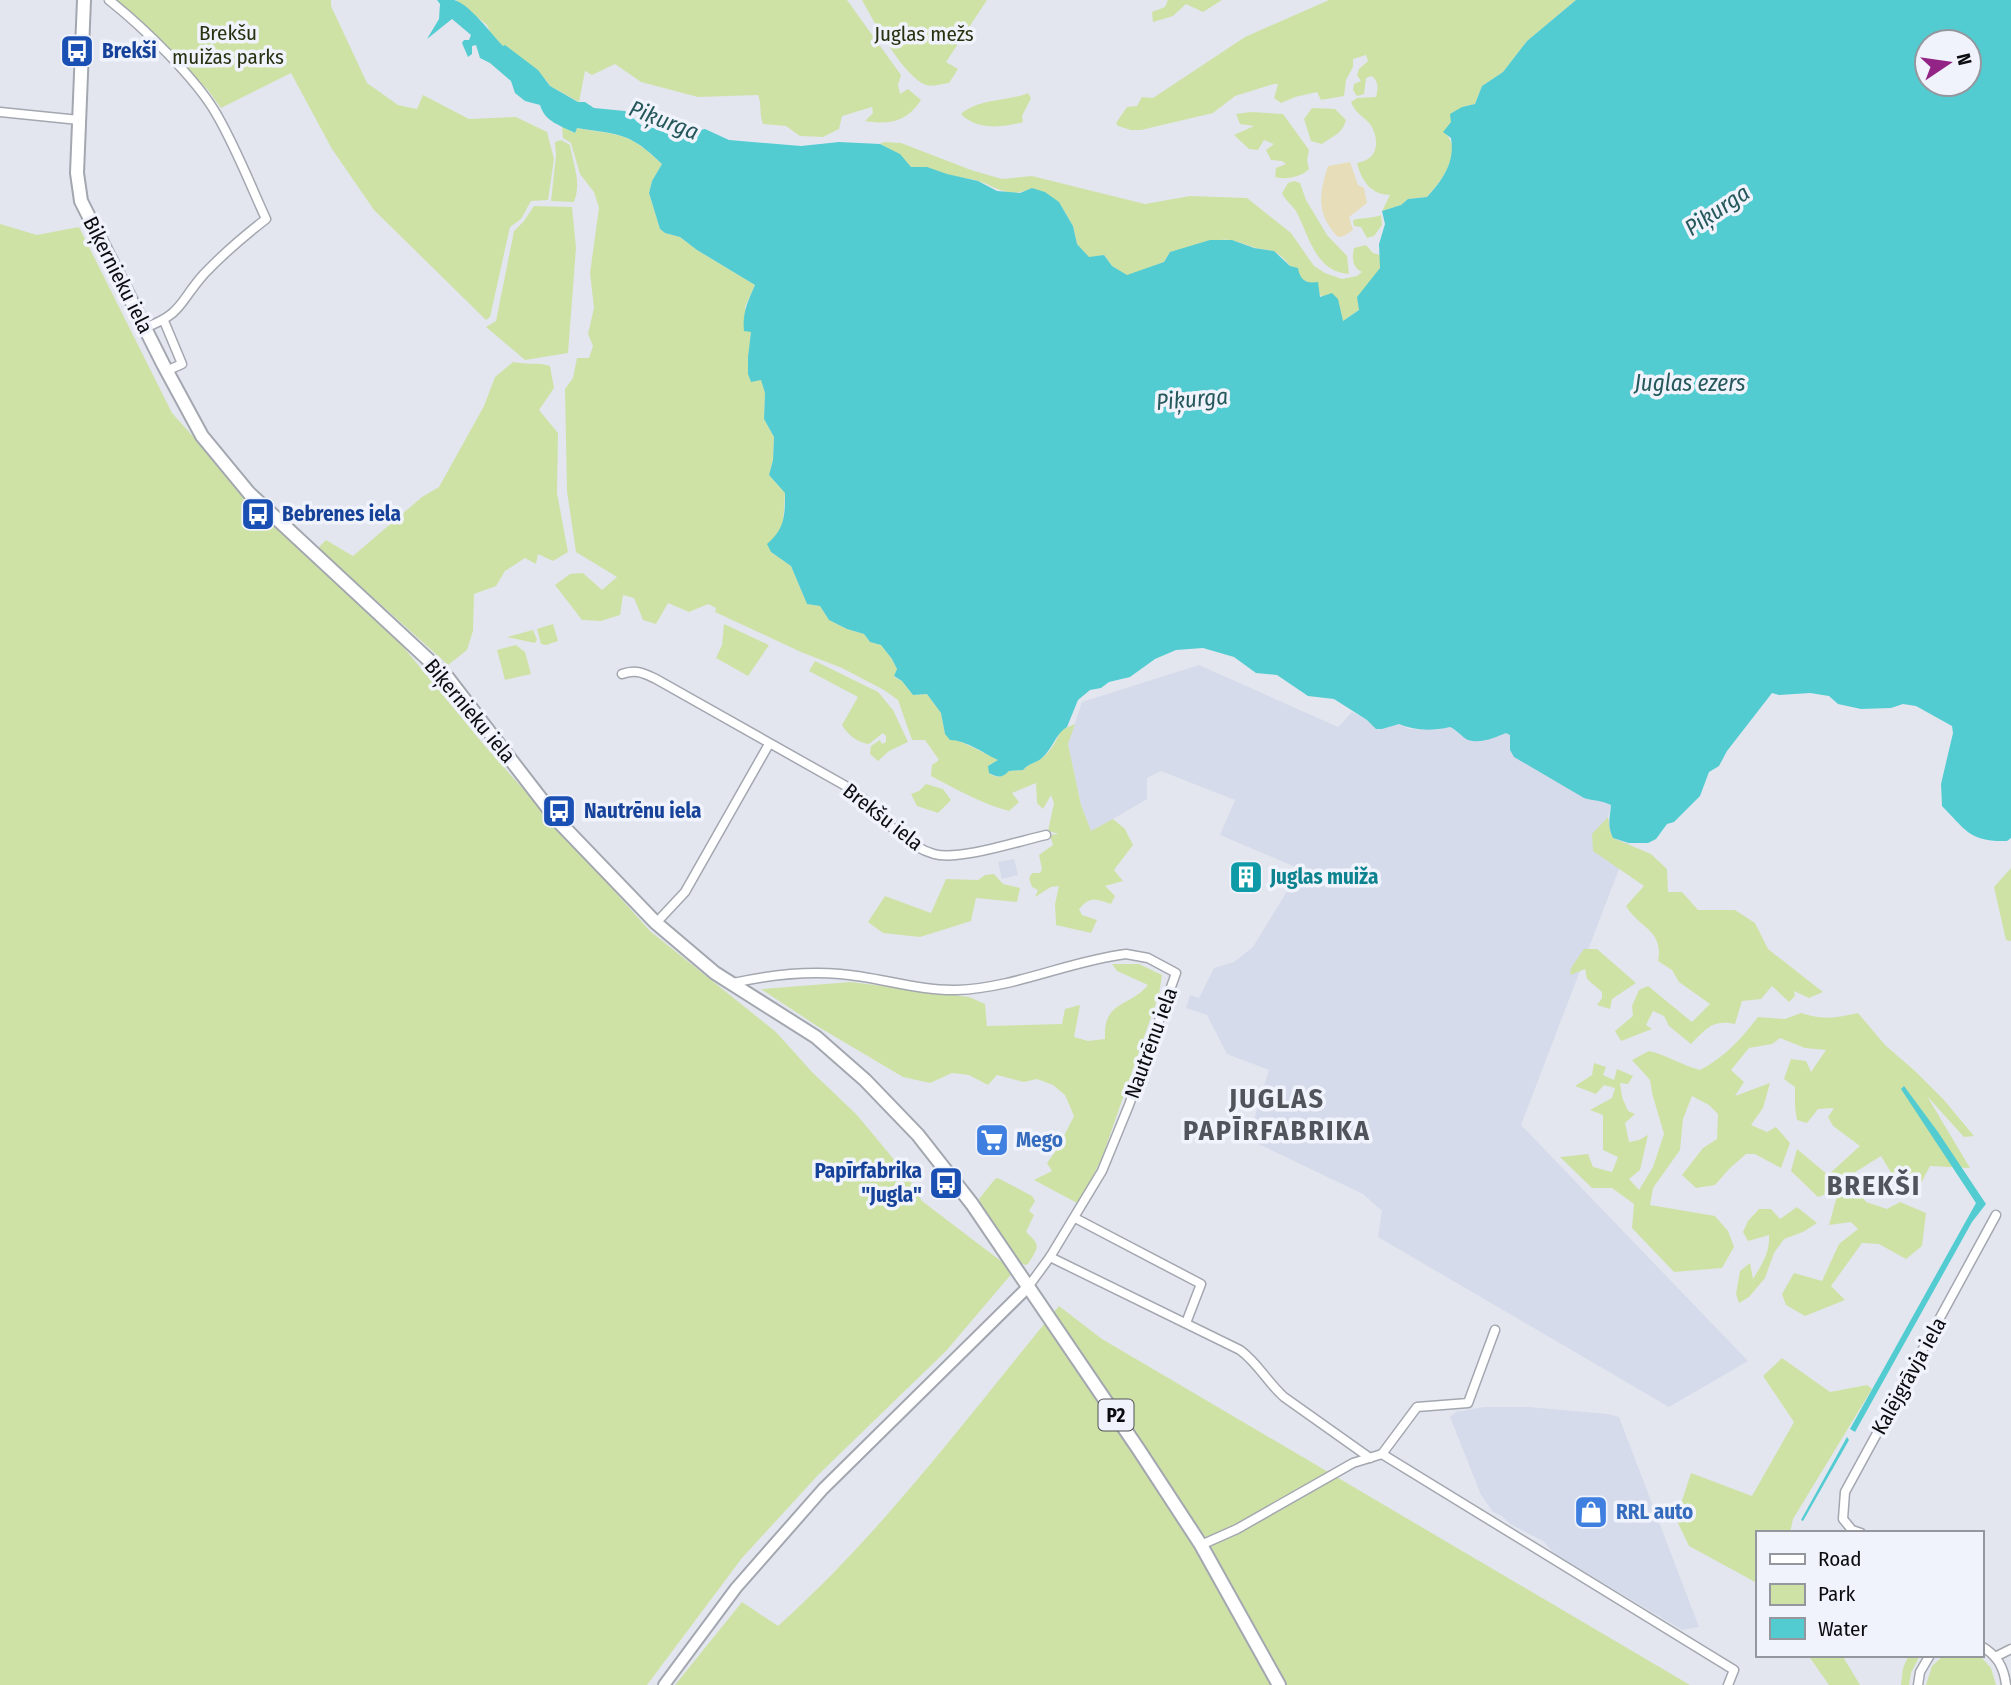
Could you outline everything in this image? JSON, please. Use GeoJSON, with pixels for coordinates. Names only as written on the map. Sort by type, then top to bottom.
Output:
{"type":"FeatureCollection","features":[{"type":"Feature","properties":{"kind":"main road","name":"Biķernieku iela"},"geometry":{"type":"LineString","coordinates":[[84,0],[76,173],[81,201],[166,371],[202,436],[249,493],[447,677],[558,821],[656,923],[715,973],[816,1037],[874,1089],[918,1135],[941,1164],[972,1204],[1028,1287]]}},
{"type":"Feature","properties":{"kind":"main road","name":"P2"},"geometry":{"type":"LineString","coordinates":[[1028,1287],[1201,1545],[1279,1685]]}},
{"type":"Feature","properties":{"kind":"main road"},"geometry":{"type":"LineString","coordinates":[[664,1685],[736,1588],[823,1489],[1028,1287]]}},
{"type":"Feature","properties":{"kind":"street"},"geometry":{"type":"LineString","coordinates":[[109,0],[133,19],[200,90],[217,114],[266,219],[228,250],[202,276],[177,311],[164,321],[144,328]]}},
{"type":"Feature","properties":{"kind":"street"},"geometry":{"type":"LineString","coordinates":[[0,112],[79,120]]}},
{"type":"Feature","properties":{"kind":"street"},"geometry":{"type":"LineString","coordinates":[[164,321],[182,364],[166,371]]}},
{"type":"Feature","properties":{"kind":"street","name":"Brekšu iela"},"geometry":{"type":"LineString","coordinates":[[622,674],[641,672],[858,793],[908,841],[936,855],[959,855],[1046,835]]}},
{"type":"Feature","properties":{"kind":"street"},"geometry":{"type":"LineString","coordinates":[[656,923],[684,893],[769,744]]}},
{"type":"Feature","properties":{"kind":"street","name":"Nautrēnu iela"},"geometry":{"type":"LineString","coordinates":[[733,983],[802,972],[841,974],[942,989],[972,989],[1126,954],[1148,958],[1175,973],[1110,1153],[1097,1181],[1028,1287]]}},
{"type":"Feature","properties":{"kind":"street","name":"Kalējgrāvja iela"},"geometry":{"type":"LineString","coordinates":[[1855,1531],[1843,1519],[1845,1492],[1996,1215]]}},
{"type":"Feature","properties":{"kind":"street"},"geometry":{"type":"LineString","coordinates":[[1075,1218],[1201,1284],[1186,1323]]}},
{"type":"Feature","properties":{"kind":"street"},"geometry":{"type":"LineString","coordinates":[[1050,1257],[1240,1350],[1252,1358],[1272,1387],[1284,1397],[1370,1458]]}},
{"type":"Feature","properties":{"kind":"street"},"geometry":{"type":"LineString","coordinates":[[1201,1545],[1237,1529],[1353,1463],[1382,1454],[1417,1407],[1468,1403],[1494,1330]]}},
{"type":"Feature","properties":{"kind":"street"},"geometry":{"type":"LineString","coordinates":[[1382,1454],[1734,1670],[1728,1685]]}},
{"type":"Feature","properties":{"kind":"street"},"geometry":{"type":"LineString","coordinates":[[1983,1648],[2007,1669],[2006,1685]]}},
{"type":"Feature","properties":{"kind":"street"},"geometry":{"type":"LineString","coordinates":[[1995,1657],[2011,1649]]}},
{"type":"Feature","properties":{"kind":"street"},"geometry":{"type":"LineString","coordinates":[[1918,1685],[1920,1672],[1929,1657]]}},
{"type":"Feature","properties":{"kind":"shaded area"},"geometry":{"type":"Polygon","coordinates":[[[1199,665],[1338,727],[1352,712],[1367,720],[1376,729],[1399,723],[1409,729],[1437,730],[1450,727],[1467,739],[1478,741],[1506,732],[1511,735],[1510,750],[1611,805],[1608,817],[1613,838],[1629,843],[1521,1125],[1748,1361],[1669,1407],[1378,1237],[1382,1211],[1363,1194],[1248,1139],[1269,1070],[1227,1054],[1207,1015],[1186,1008],[1190,995],[1199,998],[1214,968],[1234,962],[1253,947],[1298,868],[1220,835],[1235,800],[1161,771],[1147,778],[1147,799],[1091,832],[1081,805],[1068,744],[1082,702],[1199,665]]]}},
{"type":"Feature","properties":{"kind":"shaded area"},"geometry":{"type":"Polygon","coordinates":[[[1014,859],[1018,875],[1002,879],[998,862],[1014,859]]]}},
{"type":"Feature","properties":{"kind":"shaded area"},"geometry":{"type":"Polygon","coordinates":[[[1484,1407],[1528,1407],[1619,1417],[1699,1627],[1682,1630],[1555,1554],[1543,1541],[1493,1512],[1481,1495],[1450,1417],[1456,1412],[1484,1407]]]}},
{"type":"Feature","properties":{"kind":"green space","name":"Brekšu muižas parks"},"geometry":{"type":"Polygon","coordinates":[[[114,0],[331,0],[331,6],[367,83],[398,105],[417,109],[423,95],[469,119],[516,117],[547,132],[554,159],[548,200],[531,201],[521,219],[510,227],[490,317],[486,320],[374,210],[332,149],[291,73],[221,108],[207,89],[114,0]]]}},
{"type":"Feature","properties":{"kind":"green space"},"geometry":{"type":"Polygon","coordinates":[[[456,0],[847,0],[901,75],[898,85],[900,94],[908,89],[921,100],[910,113],[897,120],[865,121],[873,113],[872,107],[842,116],[839,129],[823,137],[800,136],[786,126],[763,124],[758,95],[698,97],[641,82],[615,64],[592,75],[585,71],[579,102],[550,86],[503,47],[487,25],[456,0]]]}},
{"type":"Feature","properties":{"kind":"green space","name":"Juglas mežs"},"geometry":{"type":"Polygon","coordinates":[[[862,0],[987,0],[946,62],[958,69],[949,83],[932,86],[917,80],[899,60],[862,0]]]}},
{"type":"Feature","properties":{"kind":"green space"},"geometry":{"type":"Polygon","coordinates":[[[1168,0],[1222,0],[1203,12],[1186,4],[1173,16],[1153,22],[1152,12],[1165,7],[1168,0]]]}},
{"type":"Feature","properties":{"kind":"green space"},"geometry":{"type":"Polygon","coordinates":[[[1329,0],[1576,0],[1527,41],[1503,72],[1482,86],[1475,104],[1462,107],[1444,132],[1452,148],[1449,165],[1427,197],[1408,199],[1401,205],[1382,211],[1390,195],[1372,189],[1361,175],[1357,163],[1372,156],[1376,147],[1372,127],[1351,102],[1357,98],[1376,97],[1377,86],[1372,76],[1366,78],[1364,94],[1357,96],[1353,90],[1354,84],[1361,81],[1357,75],[1359,69],[1368,61],[1366,55],[1353,59],[1344,96],[1321,100],[1317,92],[1281,103],[1274,98],[1278,84],[1274,84],[1235,96],[1213,113],[1141,130],[1131,130],[1116,123],[1127,107],[1137,106],[1142,97],[1153,98],[1245,37],[1329,0]]]}},
{"type":"Feature","properties":{"kind":"green space"},"geometry":{"type":"Polygon","coordinates":[[[1028,93],[1031,98],[1022,116],[1023,122],[1007,126],[982,125],[961,114],[976,105],[1028,93]]]}},
{"type":"Feature","properties":{"kind":"green space"},"geometry":{"type":"Polygon","coordinates":[[[1312,108],[1335,109],[1346,120],[1340,132],[1322,144],[1311,141],[1304,119],[1312,108]]]}},
{"type":"Feature","properties":{"kind":"green space"},"geometry":{"type":"Polygon","coordinates":[[[1236,114],[1283,114],[1309,150],[1309,169],[1293,177],[1275,177],[1276,168],[1286,164],[1271,160],[1266,150],[1274,144],[1264,140],[1258,150],[1249,149],[1234,135],[1254,126],[1240,124],[1236,114]]]}},
{"type":"Feature","properties":{"kind":"green space"},"geometry":{"type":"Polygon","coordinates":[[[562,126],[574,133],[577,128],[614,134],[632,140],[650,153],[662,164],[652,181],[649,193],[660,229],[680,237],[755,285],[745,307],[751,331],[748,374],[761,379],[765,393],[764,419],[774,437],[769,475],[785,493],[783,524],[771,552],[791,566],[807,604],[820,606],[829,620],[864,634],[870,642],[881,645],[897,669],[894,677],[902,681],[913,695],[927,694],[941,713],[945,734],[999,760],[988,766],[990,774],[1000,777],[1009,771],[1023,770],[1048,752],[1061,730],[1075,724],[1068,744],[1081,805],[1091,831],[1113,819],[1125,829],[1133,845],[1114,870],[1123,881],[1105,886],[1115,896],[1111,904],[1094,900],[1079,909],[1082,915],[1097,920],[1091,933],[1056,925],[1055,904],[1059,886],[1051,887],[1035,897],[1038,890],[1032,887],[1029,878],[1032,873],[1040,873],[1042,869],[1039,855],[1053,845],[1050,835],[1059,834],[1048,831],[1054,803],[1051,795],[1043,809],[1037,803],[1036,783],[1012,793],[1019,802],[1009,811],[979,800],[931,776],[932,765],[939,760],[925,740],[912,740],[898,700],[842,668],[715,612],[716,608],[708,604],[689,612],[668,603],[656,624],[643,620],[634,598],[623,595],[620,615],[601,621],[582,620],[555,585],[570,574],[583,573],[602,590],[617,577],[576,552],[567,491],[565,389],[573,378],[577,358],[589,358],[593,346],[588,334],[594,308],[590,273],[599,208],[594,192],[580,174],[571,143],[563,138],[562,126]]]}},
{"type":"Feature","properties":{"kind":"green space"},"geometry":{"type":"Polygon","coordinates":[[[561,140],[570,145],[575,167],[577,187],[574,202],[551,201],[555,142],[561,140]]]}},
{"type":"Feature","properties":{"kind":"green space"},"geometry":{"type":"Polygon","coordinates":[[[901,143],[1002,179],[1032,176],[1145,204],[1190,196],[1247,198],[1291,233],[1314,266],[1325,273],[1342,279],[1357,276],[1362,272],[1356,268],[1354,262],[1354,248],[1366,245],[1373,253],[1380,255],[1380,268],[1359,310],[1343,321],[1310,283],[1278,254],[1233,241],[1213,240],[1170,252],[1164,262],[1127,276],[1112,266],[1104,255],[1089,258],[1077,244],[1073,226],[1059,202],[1032,188],[1016,193],[1002,191],[975,180],[911,167],[899,154],[880,144],[901,143]]]}},
{"type":"Feature","properties":{"kind":"green space"},"geometry":{"type":"Polygon","coordinates":[[[1288,183],[1300,183],[1306,200],[1327,235],[1347,256],[1349,274],[1328,267],[1315,251],[1296,211],[1282,193],[1288,183]]]}},
{"type":"Feature","properties":{"kind":"green space"},"geometry":{"type":"Polygon","coordinates":[[[534,206],[572,207],[576,248],[568,353],[525,360],[486,327],[496,321],[514,231],[534,206]]]}},
{"type":"Feature","properties":{"kind":"green space"},"geometry":{"type":"Polygon","coordinates":[[[1381,215],[1382,225],[1374,236],[1367,238],[1361,227],[1354,226],[1353,220],[1381,215]]]}},
{"type":"Feature","properties":{"kind":"green space"},"geometry":{"type":"Polygon","coordinates":[[[0,224],[37,235],[79,227],[172,413],[258,509],[386,626],[484,745],[650,931],[776,1032],[812,1072],[857,1115],[906,1174],[922,1201],[1014,1271],[946,1351],[819,1474],[742,1558],[647,1685],[0,1685],[0,224]]]}},
{"type":"Feature","properties":{"kind":"green space"},"geometry":{"type":"Polygon","coordinates":[[[513,362],[550,366],[554,388],[539,410],[558,433],[557,493],[568,552],[553,561],[538,554],[536,564],[525,558],[505,571],[496,586],[474,594],[473,631],[467,650],[448,665],[318,548],[326,540],[353,556],[422,497],[439,487],[484,406],[495,377],[513,362]]]}},
{"type":"Feature","properties":{"kind":"green space"},"geometry":{"type":"Polygon","coordinates":[[[553,624],[558,641],[541,644],[537,629],[553,624]]]}},
{"type":"Feature","properties":{"kind":"green space"},"geometry":{"type":"Polygon","coordinates":[[[724,624],[769,645],[748,676],[716,658],[722,645],[724,624]]]}},
{"type":"Feature","properties":{"kind":"green space"},"geometry":{"type":"Polygon","coordinates":[[[533,630],[537,640],[535,643],[507,637],[533,630]]]}},
{"type":"Feature","properties":{"kind":"green space"},"geometry":{"type":"Polygon","coordinates":[[[516,645],[525,652],[531,674],[505,680],[497,650],[516,645]]]}},
{"type":"Feature","properties":{"kind":"green space"},"geometry":{"type":"Polygon","coordinates":[[[815,661],[878,692],[893,710],[908,742],[889,751],[878,761],[870,754],[871,746],[880,740],[882,744],[886,742],[886,736],[883,733],[869,744],[857,740],[847,732],[842,725],[858,697],[809,671],[815,661]]]}},
{"type":"Feature","properties":{"kind":"green space"},"geometry":{"type":"Polygon","coordinates":[[[926,784],[943,789],[951,800],[938,813],[917,806],[911,794],[926,784]]]}},
{"type":"Feature","properties":{"kind":"green space"},"geometry":{"type":"Polygon","coordinates":[[[1608,817],[1613,838],[1651,854],[1667,869],[1668,892],[1682,892],[1698,910],[1735,910],[1755,923],[1768,949],[1823,992],[1809,998],[1794,991],[1795,996],[1789,1002],[1772,986],[1761,999],[1742,1001],[1735,1024],[1715,1024],[1691,1044],[1669,1026],[1664,1016],[1653,1011],[1646,1025],[1652,1029],[1621,1041],[1615,1031],[1633,1016],[1632,1006],[1639,990],[1648,986],[1692,1022],[1710,1004],[1679,982],[1672,970],[1658,961],[1658,943],[1654,936],[1626,906],[1644,886],[1593,851],[1592,834],[1608,817]]]}},
{"type":"Feature","properties":{"kind":"green space"},"geometry":{"type":"Polygon","coordinates":[[[2011,868],[2011,941],[2006,940],[1994,887],[2011,868]]]}},
{"type":"Feature","properties":{"kind":"green space"},"geometry":{"type":"Polygon","coordinates":[[[994,874],[1003,884],[1020,888],[1017,902],[976,898],[971,921],[920,937],[883,933],[868,922],[885,896],[931,913],[946,879],[978,880],[985,875],[994,874]]]}},
{"type":"Feature","properties":{"kind":"green space"},"geometry":{"type":"Polygon","coordinates":[[[1584,949],[1597,949],[1636,983],[1612,999],[1610,1009],[1597,1005],[1602,998],[1602,992],[1587,979],[1585,969],[1570,975],[1571,968],[1584,949]]]}},
{"type":"Feature","properties":{"kind":"green space"},"geometry":{"type":"Polygon","coordinates":[[[1112,964],[1139,964],[1162,975],[1159,994],[1102,1158],[1079,1204],[1034,1180],[1052,1171],[1047,1163],[1074,1116],[1065,1095],[1053,1085],[1037,1079],[1024,1082],[997,1075],[988,1085],[969,1075],[952,1073],[930,1083],[903,1077],[761,989],[851,982],[969,997],[985,1004],[987,1026],[1062,1024],[1065,1009],[1080,1005],[1074,1037],[1088,1041],[1105,1039],[1108,1017],[1148,985],[1117,971],[1112,964]]]}},
{"type":"Feature","properties":{"kind":"green space"},"geometry":{"type":"Polygon","coordinates":[[[1801,1013],[1830,1018],[1858,1013],[1885,1045],[1944,1100],[1974,1136],[1964,1137],[1927,1096],[1970,1168],[1930,1166],[1919,1187],[1898,1184],[1881,1156],[1849,1176],[1866,1202],[1887,1209],[1900,1202],[1926,1213],[1922,1246],[1906,1259],[1879,1244],[1862,1243],[1831,1286],[1845,1300],[1805,1316],[1786,1305],[1782,1294],[1794,1273],[1822,1281],[1839,1244],[1858,1229],[1851,1222],[1829,1225],[1839,1189],[1818,1197],[1791,1171],[1797,1149],[1828,1175],[1860,1146],[1833,1126],[1828,1117],[1834,1108],[1818,1109],[1807,1123],[1797,1120],[1795,1087],[1784,1079],[1791,1059],[1806,1061],[1811,1072],[1826,1050],[1805,1048],[1780,1038],[1772,1044],[1749,1048],[1731,1070],[1744,1082],[1735,1096],[1770,1083],[1763,1108],[1751,1125],[1767,1132],[1776,1127],[1790,1143],[1781,1168],[1755,1154],[1746,1154],[1715,1185],[1696,1188],[1682,1175],[1703,1148],[1717,1139],[1718,1114],[1709,1105],[1692,1096],[1683,1119],[1680,1150],[1653,1188],[1650,1205],[1715,1216],[1728,1231],[1734,1247],[1722,1268],[1674,1272],[1632,1228],[1634,1204],[1612,1188],[1592,1188],[1560,1157],[1588,1154],[1593,1167],[1612,1172],[1618,1157],[1603,1150],[1603,1115],[1590,1110],[1612,1098],[1615,1088],[1604,1085],[1596,1094],[1575,1086],[1592,1075],[1594,1063],[1606,1067],[1603,1075],[1614,1080],[1617,1069],[1633,1076],[1628,1084],[1620,1083],[1628,1111],[1635,1114],[1625,1123],[1629,1142],[1648,1135],[1640,1170],[1629,1179],[1639,1190],[1653,1167],[1664,1134],[1650,1080],[1632,1060],[1649,1051],[1700,1070],[1732,1047],[1758,1017],[1785,1019],[1801,1013]]]}},
{"type":"Feature","properties":{"kind":"green space"},"geometry":{"type":"Polygon","coordinates":[[[998,1178],[1032,1196],[1035,1201],[1029,1211],[1034,1215],[1026,1232],[1037,1247],[1025,1265],[1018,1261],[979,1199],[998,1178]]]}},
{"type":"Feature","properties":{"kind":"green space"},"geometry":{"type":"Polygon","coordinates":[[[1797,1207],[1817,1223],[1784,1239],[1774,1253],[1765,1278],[1749,1297],[1739,1303],[1736,1294],[1740,1271],[1750,1263],[1753,1279],[1765,1258],[1769,1241],[1769,1235],[1748,1241],[1743,1232],[1748,1221],[1759,1209],[1771,1209],[1780,1219],[1797,1207]]]}},
{"type":"Feature","properties":{"kind":"green space"},"geometry":{"type":"Polygon","coordinates":[[[1059,1306],[1102,1339],[1690,1685],[675,1685],[742,1602],[778,1626],[817,1589],[890,1512],[1059,1306]]]}},
{"type":"Feature","properties":{"kind":"green space"},"geometry":{"type":"Polygon","coordinates":[[[1782,1358],[1830,1392],[1867,1385],[1872,1389],[1793,1519],[1790,1531],[1756,1531],[1756,1582],[1689,1546],[1676,1519],[1691,1473],[1752,1496],[1794,1422],[1763,1376],[1782,1358]]]}},
{"type":"Feature","properties":{"kind":"green space"},"geometry":{"type":"Polygon","coordinates":[[[1809,1657],[1843,1657],[1860,1685],[1829,1685],[1809,1657]]]}},
{"type":"Feature","properties":{"kind":"green space"},"geometry":{"type":"Polygon","coordinates":[[[1908,1657],[1919,1657],[1911,1673],[1909,1685],[1901,1685],[1903,1668],[1908,1657]]]}},
{"type":"Feature","properties":{"kind":"green space"},"geometry":{"type":"Polygon","coordinates":[[[1942,1657],[1981,1657],[1991,1668],[1996,1685],[1926,1685],[1932,1666],[1942,1657]]]}},
{"type":"Feature","properties":{"kind":"sand"},"geometry":{"type":"Polygon","coordinates":[[[1350,162],[1358,185],[1364,188],[1367,203],[1349,217],[1353,230],[1338,237],[1326,220],[1321,195],[1328,166],[1350,162]]]}},
{"type":"Feature","properties":{"kind":"water","name":"Juglas ezers"},"geometry":{"type":"Polygon","coordinates":[[[437,0],[454,0],[460,3],[480,20],[503,46],[538,70],[550,86],[594,108],[625,111],[647,127],[675,128],[681,123],[691,132],[705,129],[729,140],[801,146],[839,142],[880,144],[900,154],[911,167],[927,167],[978,181],[997,191],[1020,193],[1032,188],[1045,192],[1059,202],[1073,226],[1077,244],[1089,257],[1104,255],[1112,266],[1127,275],[1164,262],[1170,252],[1210,240],[1232,240],[1254,248],[1274,251],[1290,266],[1298,268],[1304,280],[1318,282],[1320,297],[1332,293],[1338,299],[1343,321],[1359,310],[1357,297],[1380,268],[1379,244],[1385,224],[1382,211],[1401,205],[1408,199],[1427,197],[1446,170],[1452,147],[1451,138],[1443,132],[1451,122],[1450,114],[1475,104],[1482,86],[1503,72],[1527,41],[1576,0],[2011,0],[2011,838],[2007,841],[1994,841],[1976,837],[1963,828],[1942,806],[1941,784],[1953,733],[1952,726],[1916,706],[1903,704],[1891,708],[1861,709],[1838,704],[1829,696],[1772,693],[1727,751],[1719,766],[1709,772],[1700,796],[1674,822],[1667,824],[1656,839],[1648,843],[1629,843],[1613,838],[1611,834],[1611,805],[1584,798],[1514,757],[1510,750],[1510,735],[1506,733],[1488,740],[1473,741],[1450,727],[1424,730],[1399,724],[1376,729],[1334,699],[1308,696],[1277,675],[1256,673],[1234,657],[1203,648],[1176,650],[1155,659],[1130,677],[1090,690],[1078,700],[1067,727],[1042,758],[1023,770],[1009,771],[1002,776],[989,773],[988,766],[998,760],[968,744],[950,740],[945,734],[941,713],[927,694],[913,695],[902,681],[894,676],[897,669],[881,645],[870,642],[864,634],[829,620],[820,606],[807,604],[791,566],[771,552],[767,544],[781,527],[785,493],[769,475],[774,437],[764,419],[765,393],[761,380],[751,382],[748,374],[751,332],[744,331],[744,318],[755,285],[680,237],[660,229],[649,193],[652,181],[662,164],[641,146],[615,134],[577,128],[575,133],[554,122],[545,115],[540,105],[525,101],[515,93],[511,81],[480,58],[476,45],[472,46],[472,54],[468,57],[462,43],[469,40],[471,35],[452,19],[427,39],[439,19],[440,4],[437,0]]]}},
{"type":"Feature","properties":{"kind":"water"},"geometry":{"type":"Polygon","coordinates":[[[1904,1086],[1986,1204],[1972,1222],[1855,1432],[1850,1429],[1976,1203],[1901,1089],[1904,1086]]]}},
{"type":"Feature","properties":{"kind":"water"},"geometry":{"type":"Polygon","coordinates":[[[1847,1437],[1849,1440],[1803,1521],[1801,1520],[1847,1437]]]}},
{"type":"Feature","properties":{"kind":"place","name":"Brekši"},"geometry":{"type":"Point","coordinates":[77,51]}},
{"type":"Feature","properties":{"kind":"place","name":"Bebrenes iela"},"geometry":{"type":"Point","coordinates":[258,514]}},
{"type":"Feature","properties":{"kind":"place","name":"Nautrēnu iela"},"geometry":{"type":"Point","coordinates":[559,811]}},
{"type":"Feature","properties":{"kind":"place","name":"Juglas muiža"},"geometry":{"type":"Point","coordinates":[1246,877]}},
{"type":"Feature","properties":{"kind":"place","name":"Mego"},"geometry":{"type":"Point","coordinates":[992,1140]}},
{"type":"Feature","properties":{"kind":"place","name":"Papīrfabrika \"Jugla\""},"geometry":{"type":"Point","coordinates":[946,1183]}},
{"type":"Feature","properties":{"kind":"place","name":"RRL auto"},"geometry":{"type":"Point","coordinates":[1591,1512]}},
{"type":"Feature","properties":{"kind":"district","name":"JUGLAS PAPĪRFABRIKA"},"geometry":{"type":"Point","coordinates":[1277,1114]}},
{"type":"Feature","properties":{"kind":"district","name":"BREKŠI"},"geometry":{"type":"Point","coordinates":[1874,1185]}},
{"type":"Feature","properties":{"kind":"water label","name":"Piķurga"},"geometry":{"type":"Point","coordinates":[664,120]}},
{"type":"Feature","properties":{"kind":"water label","name":"Piķurga"},"geometry":{"type":"Point","coordinates":[1717,210]}},
{"type":"Feature","properties":{"kind":"water label","name":"Piķurga"},"geometry":{"type":"Point","coordinates":[1192,399]}}]}
